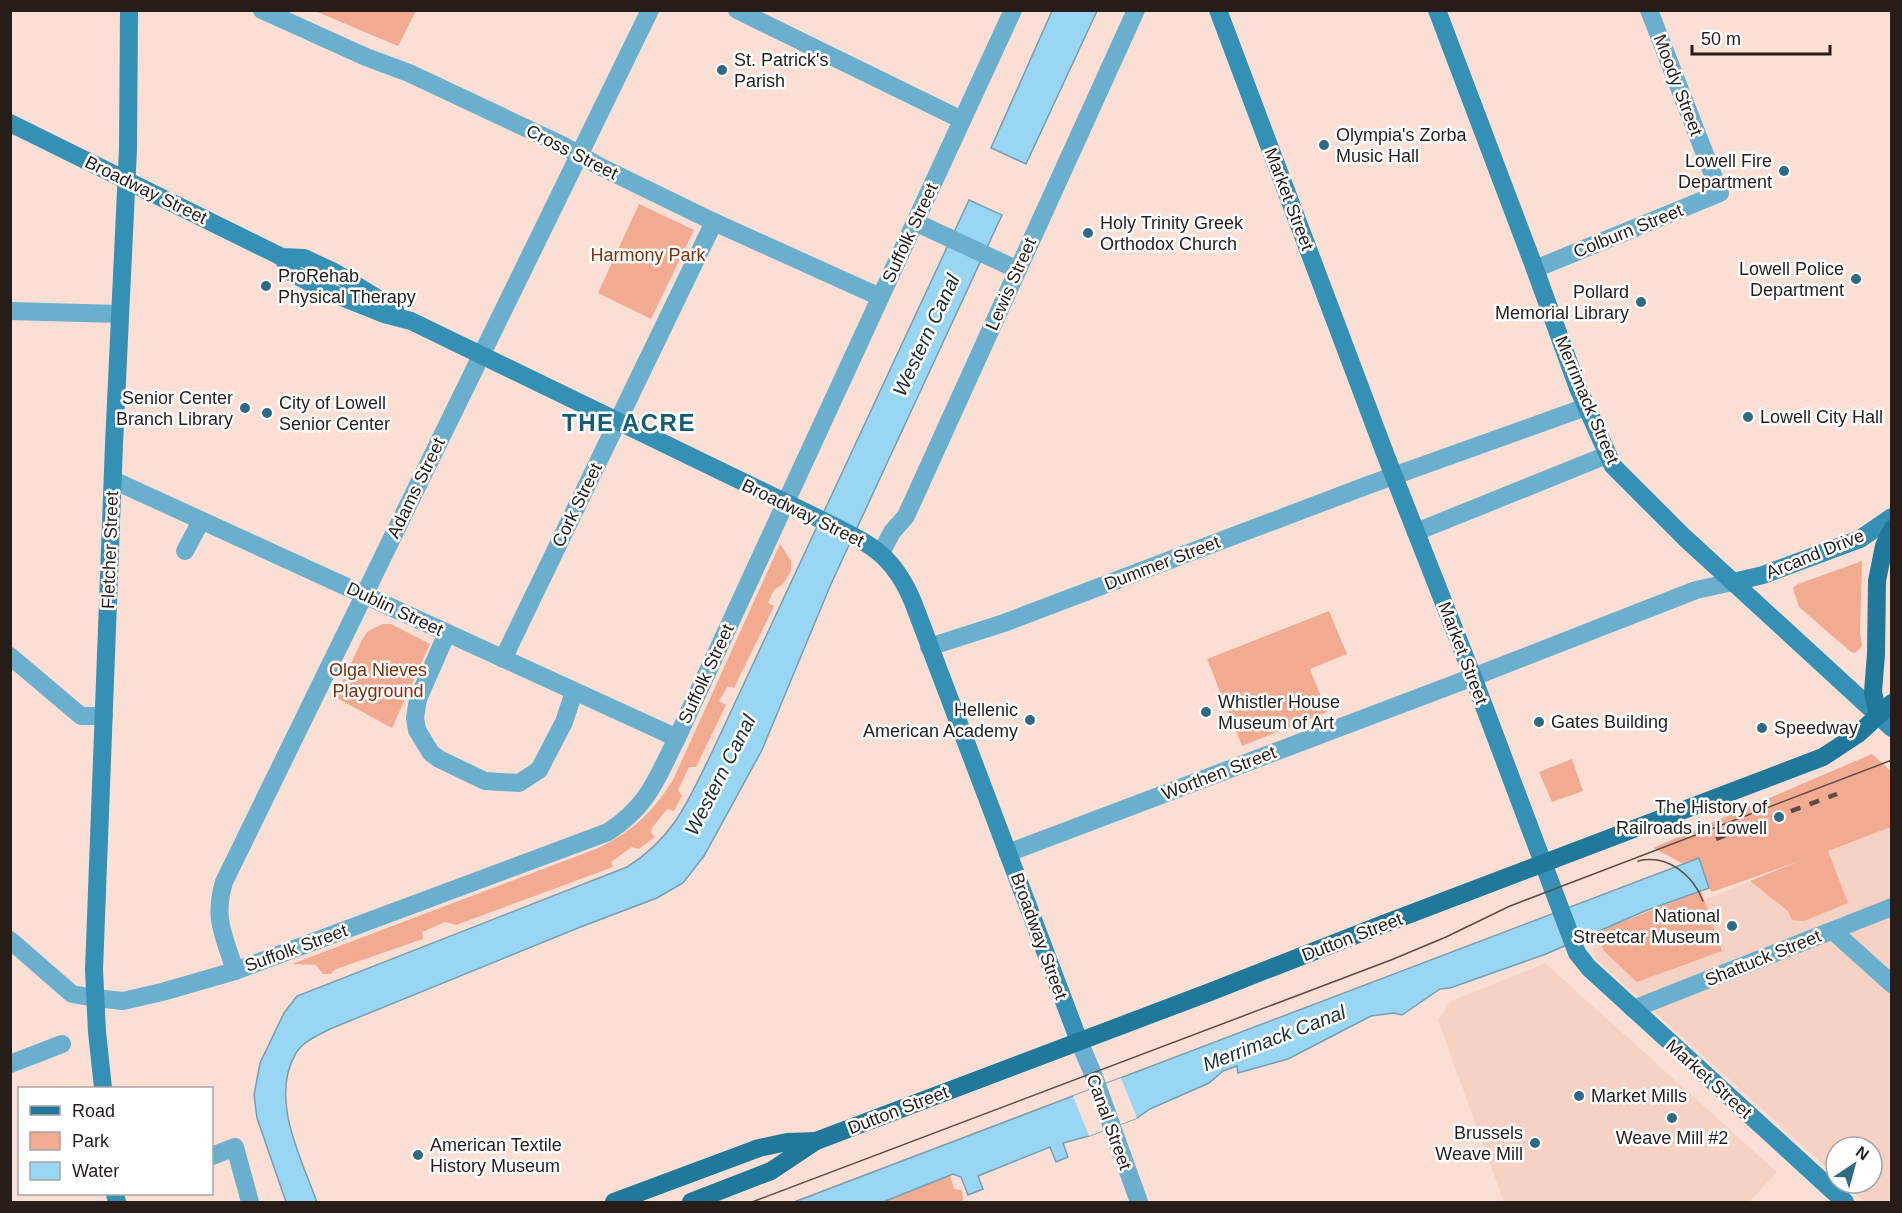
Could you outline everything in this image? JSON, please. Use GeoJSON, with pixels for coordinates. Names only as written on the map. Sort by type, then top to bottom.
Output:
{"type":"FeatureCollection","features":[{"type":"Feature","properties":{"kind":"main road","name":"Fletcher Street"},"geometry":{"type":"LineString","coordinates":[[103,1087],[94,970],[127,180],[129,10]]}},
{"type":"Feature","properties":{"kind":"main road","name":"Market Street"},"geometry":{"type":"LineString","coordinates":[[1218,10],[1573,944],[1584,964],[1845,1203]]}},
{"type":"Feature","properties":{"kind":"main road","name":"Merrimack Street"},"geometry":{"type":"LineString","coordinates":[[1437,10],[1586,407],[1607,456],[1618,472],[1733,582],[1887,715]]}},
{"type":"Feature","properties":{"kind":"main road","name":"Broadway Street"},"geometry":{"type":"LineString","coordinates":[[10,123],[282,257],[304,258],[321,265],[388,304],[411,321],[832,525],[875,549],[893,565],[906,585],[1079,1041]]}},
{"type":"Feature","properties":{"kind":"main road","name":"Arcand Drive"},"geometry":{"type":"LineString","coordinates":[[1733,582],[1763,576],[1860,539],[1892,517]]}},
{"type":"Feature","properties":{"kind":"main road","name":"Arcand Drive"},"geometry":{"type":"LineString","coordinates":[[1887,715],[1873,692],[1877,581],[1884,546],[1892,529]]}},
{"type":"Feature","properties":{"kind":"main road","name":"Dutton Street"},"geometry":{"type":"LineString","coordinates":[[691,1203],[763,1175],[816,1141],[1823,757],[1887,715]]}},
{"type":"Feature","properties":{"kind":"main road","name":"Dutton Street"},"geometry":{"type":"LineString","coordinates":[[614,1203],[759,1148],[816,1141]]}},
{"type":"Feature","properties":{"kind":"street","name":"Cross Street"},"geometry":{"type":"LineString","coordinates":[[262,10],[366,57],[409,73],[579,154],[714,222],[880,297]]}},
{"type":"Feature","properties":{"kind":"street","name":"Adams Street"},"geometry":{"type":"LineString","coordinates":[[235,971],[218,919],[219,900],[224,882],[650,10]]}},
{"type":"Feature","properties":{"kind":"street"},"geometry":{"type":"LineString","coordinates":[[737,10],[962,120]]}},
{"type":"Feature","properties":{"kind":"street","name":"Suffolk Street"},"geometry":{"type":"LineString","coordinates":[[10,940],[72,994],[123,1001],[235,971],[608,832],[627,820],[644,802],[677,738],[1013,10]]}},
{"type":"Feature","properties":{"kind":"street","name":"Lewis Street"},"geometry":{"type":"LineString","coordinates":[[875,549],[906,516],[1136,10]]}},
{"type":"Feature","properties":{"kind":"street","name":"Moody Street"},"geometry":{"type":"LineString","coordinates":[[1650,10],[1720,193]]}},
{"type":"Feature","properties":{"kind":"street","name":"Colburn Street"},"geometry":{"type":"LineString","coordinates":[[1535,269],[1720,193]]}},
{"type":"Feature","properties":{"kind":"street","name":"Cork Street"},"geometry":{"type":"LineString","coordinates":[[503,659],[714,222]]}},
{"type":"Feature","properties":{"kind":"street"},"geometry":{"type":"LineString","coordinates":[[915,222],[1018,270]]}},
{"type":"Feature","properties":{"kind":"street"},"geometry":{"type":"LineString","coordinates":[[10,311],[120,314]]}},
{"type":"Feature","properties":{"kind":"street","name":"Dummer Street"},"geometry":{"type":"LineString","coordinates":[[929,647],[1015,619],[1394,476],[1586,407]]}},
{"type":"Feature","properties":{"kind":"street"},"geometry":{"type":"LineString","coordinates":[[1416,532],[1607,456]]}},
{"type":"Feature","properties":{"kind":"street","name":"Dublin Street"},"geometry":{"type":"LineString","coordinates":[[113,480],[677,738]]}},
{"type":"Feature","properties":{"kind":"street"},"geometry":{"type":"LineString","coordinates":[[185,551],[201,521]]}},
{"type":"Feature","properties":{"kind":"street","name":"Worthen Street"},"geometry":{"type":"LineString","coordinates":[[1008,853],[1696,590],[1733,582]]}},
{"type":"Feature","properties":{"kind":"street"},"geometry":{"type":"LineString","coordinates":[[447,633],[418,699],[415,718],[417,730],[431,753],[485,781],[519,783],[539,770],[564,722],[574,692]]}},
{"type":"Feature","properties":{"kind":"street"},"geometry":{"type":"LineString","coordinates":[[10,656],[81,716],[104,716]]}},
{"type":"Feature","properties":{"kind":"street","name":"Shattuck Street"},"geometry":{"type":"LineString","coordinates":[[1634,1009],[1892,907]]}},
{"type":"Feature","properties":{"kind":"street"},"geometry":{"type":"LineString","coordinates":[[1833,931],[1892,984]]}},
{"type":"Feature","properties":{"kind":"street","name":"Canal Street"},"geometry":{"type":"LineString","coordinates":[[1079,1041],[1139,1203]]}},
{"type":"Feature","properties":{"kind":"street"},"geometry":{"type":"LineString","coordinates":[[10,1064],[62,1044]]}},
{"type":"Feature","properties":{"kind":"street"},"geometry":{"type":"LineString","coordinates":[[213,1156],[235,1147],[250,1203]]}},
{"type":"Feature","properties":{"kind":"shaded area"},"geometry":{"type":"Polygon","coordinates":[[[1891,827],[1891,1202],[1865,1202],[1857,1195],[1884,1195],[1884,1135],[1824,1135],[1824,1165],[1595,958],[1592,943],[1891,827]]]}},
{"type":"Feature","properties":{"kind":"shaded area","name":"Market Mills"},"geometry":{"type":"Polygon","coordinates":[[[1545,963],[1777,1172],[1749,1202],[1504,1202],[1438,1020],[1451,1001],[1545,963]]]}},
{"type":"Feature","properties":{"kind":"green space"},"geometry":{"type":"Polygon","coordinates":[[[416,10],[398,46],[315,11],[416,10]]]}},
{"type":"Feature","properties":{"kind":"green space","name":"Harmony Park"},"geometry":{"type":"Polygon","coordinates":[[[639,204],[694,230],[651,319],[598,293],[639,204]]]}},
{"type":"Feature","properties":{"kind":"green space"},"geometry":{"type":"Polygon","coordinates":[[[780,544],[791,561],[791,571],[783,584],[774,590],[768,603],[774,606],[734,688],[728,686],[719,701],[726,705],[696,767],[689,767],[678,790],[682,796],[674,811],[667,809],[652,828],[651,833],[655,837],[639,849],[632,847],[611,862],[613,867],[456,925],[445,922],[422,932],[423,939],[336,969],[330,974],[323,974],[316,965],[292,964],[596,849],[631,828],[649,812],[673,780],[780,544]]]}},
{"type":"Feature","properties":{"kind":"green space"},"geometry":{"type":"Polygon","coordinates":[[[1862,561],[1860,633],[1862,646],[1855,653],[1799,607],[1793,588],[1798,584],[1862,561]]]}},
{"type":"Feature","properties":{"kind":"green space"},"geometry":{"type":"Polygon","coordinates":[[[1329,611],[1347,654],[1310,669],[1327,712],[1242,746],[1207,659],[1329,611]]]}},
{"type":"Feature","properties":{"kind":"green space","name":"Olga Nieves Playground"},"geometry":{"type":"Polygon","coordinates":[[[383,624],[391,624],[430,644],[392,728],[335,697],[363,638],[368,631],[383,624]]]}},
{"type":"Feature","properties":{"kind":"green space"},"geometry":{"type":"Polygon","coordinates":[[[1872,754],[1891,771],[1891,827],[1828,851],[1848,903],[1804,921],[1792,920],[1788,911],[1750,881],[1800,861],[1712,892],[1693,871],[1653,848],[1872,754]]]}},
{"type":"Feature","properties":{"kind":"green space"},"geometry":{"type":"Polygon","coordinates":[[[1572,759],[1583,791],[1552,802],[1539,772],[1572,759]]]}},
{"type":"Feature","properties":{"kind":"green space"},"geometry":{"type":"Polygon","coordinates":[[[1701,891],[1722,951],[1637,982],[1603,950],[1596,932],[1701,891]]]}},
{"type":"Feature","properties":{"kind":"green space"},"geometry":{"type":"Polygon","coordinates":[[[950,1175],[954,1189],[962,1190],[963,1202],[883,1202],[950,1175]]]}},
{"type":"Feature","properties":{"kind":"water"},"geometry":{"type":"Polygon","coordinates":[[[1052,11],[1097,11],[1026,164],[991,148],[1052,11]]]}},
{"type":"Feature","properties":{"kind":"water","name":"Western Canal"},"geometry":{"type":"Polygon","coordinates":[[[969,200],[1002,215],[831,584],[762,750],[704,856],[683,883],[657,898],[330,1029],[303,1045],[296,1053],[288,1071],[287,1108],[296,1147],[317,1202],[286,1202],[257,1118],[254,1095],[260,1063],[284,1013],[297,996],[627,867],[657,843],[669,830],[688,801],[713,750],[969,200]]]}},
{"type":"Feature","properties":{"kind":"water","name":"Merrimack Canal"},"geometry":{"type":"Polygon","coordinates":[[[1699,858],[1709,888],[1645,911],[1546,954],[1450,988],[1440,989],[1402,1015],[1394,1013],[1371,1016],[1288,1059],[1238,1073],[1237,1066],[1223,1071],[1209,1083],[1150,1109],[1137,1118],[1063,1143],[1068,1157],[1056,1162],[1050,1147],[978,1176],[983,1189],[968,1195],[961,1177],[953,1174],[883,1202],[794,1202],[1699,858]]]}},
{"type":"Feature","properties":{"kind":"pier"},"geometry":{"type":"Polygon","coordinates":[[[1121,1078],[1137,1118],[1089,1136],[1073,1096],[1121,1078]]]}},
{"type":"Feature","properties":{"kind":"tram line"},"geometry":{"type":"LineString","coordinates":[[752,1202],[1391,960],[1510,906],[1892,760]]}},
{"type":"Feature","properties":{"kind":"tram line"},"geometry":{"type":"LineString","coordinates":[[1638,861],[1659,861],[1678,869],[1693,883],[1703,901]]}},
{"type":"Feature","properties":{"kind":"railway"},"geometry":{"type":"LineString","coordinates":[[1716,839],[1837,794]]}},
{"type":"Feature","properties":{"kind":"place","name":"St. Patrick's Parish"},"geometry":{"type":"Point","coordinates":[722,70]}},
{"type":"Feature","properties":{"kind":"place","name":"Olympia's Zorba Music Hall"},"geometry":{"type":"Point","coordinates":[1324,145]}},
{"type":"Feature","properties":{"kind":"place","name":"Lowell Fire Department"},"geometry":{"type":"Point","coordinates":[1784,171]}},
{"type":"Feature","properties":{"kind":"place","name":"Holy Trinity Greek Orthodox Church"},"geometry":{"type":"Point","coordinates":[1088,233]}},
{"type":"Feature","properties":{"kind":"place","name":"Lowell Police Department"},"geometry":{"type":"Point","coordinates":[1856,279]}},
{"type":"Feature","properties":{"kind":"place","name":"ProRehab Physical Therapy"},"geometry":{"type":"Point","coordinates":[266,286]}},
{"type":"Feature","properties":{"kind":"place","name":"Pollard Memorial Library"},"geometry":{"type":"Point","coordinates":[1641,302]}},
{"type":"Feature","properties":{"kind":"place","name":"Senior Center Branch Library"},"geometry":{"type":"Point","coordinates":[245,408]}},
{"type":"Feature","properties":{"kind":"place","name":"City of Lowell Senior Center"},"geometry":{"type":"Point","coordinates":[267,413]}},
{"type":"Feature","properties":{"kind":"place","name":"Lowell City Hall"},"geometry":{"type":"Point","coordinates":[1748,417]}},
{"type":"Feature","properties":{"kind":"place","name":"Whistler House Museum of Art"},"geometry":{"type":"Point","coordinates":[1206,712]}},
{"type":"Feature","properties":{"kind":"place","name":"Hellenic American Academy"},"geometry":{"type":"Point","coordinates":[1030,720]}},
{"type":"Feature","properties":{"kind":"place","name":"Gates Building"},"geometry":{"type":"Point","coordinates":[1539,722]}},
{"type":"Feature","properties":{"kind":"place","name":"Speedway"},"geometry":{"type":"Point","coordinates":[1762,728]}},
{"type":"Feature","properties":{"kind":"place","name":"The History of Railroads in Lowell"},"geometry":{"type":"Point","coordinates":[1779,817]}},
{"type":"Feature","properties":{"kind":"place","name":"National Streetcar Museum"},"geometry":{"type":"Point","coordinates":[1732,926]}},
{"type":"Feature","properties":{"kind":"place","name":"Market Mills"},"geometry":{"type":"Point","coordinates":[1579,1096]}},
{"type":"Feature","properties":{"kind":"place","name":"Weave Mill #2"},"geometry":{"type":"Point","coordinates":[1672,1118]}},
{"type":"Feature","properties":{"kind":"place","name":"Brussels Weave Mill"},"geometry":{"type":"Point","coordinates":[1535,1143]}},
{"type":"Feature","properties":{"kind":"place","name":"American Textile History Museum"},"geometry":{"type":"Point","coordinates":[418,1155]}},
{"type":"Feature","properties":{"kind":"district","name":"THE ACRE"},"geometry":{"type":"Point","coordinates":[629,423]}}]}
